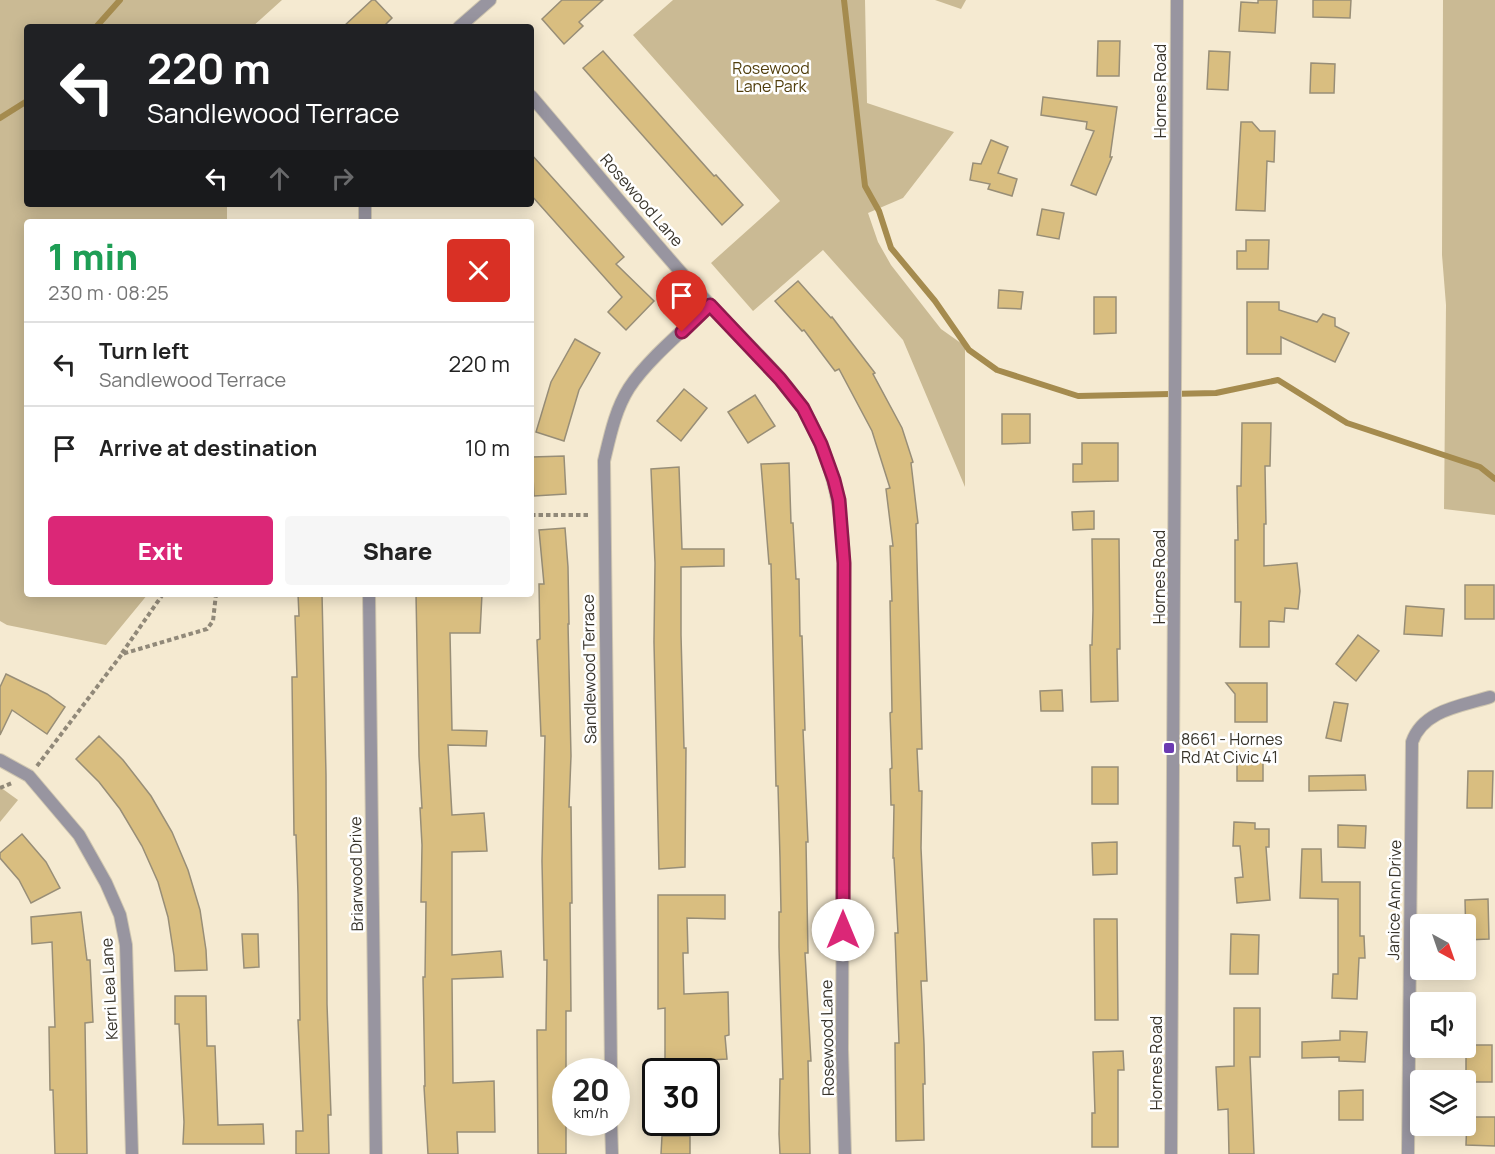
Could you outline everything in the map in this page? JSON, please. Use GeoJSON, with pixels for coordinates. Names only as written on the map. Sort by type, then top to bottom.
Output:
{"type":"FeatureCollection","features":[{"type":"Feature","properties":{"kind":"street"},"geometry":{"type":"LineString","coordinates":[[467,24],[490,0]]}},
{"type":"Feature","properties":{"kind":"street","name":"Hornes Road"},"geometry":{"type":"LineString","coordinates":[[1172,1154],[1177,0]]}},
{"type":"Feature","properties":{"kind":"street","name":"Rosewood Lane"},"geometry":{"type":"LineString","coordinates":[[534,100],[710,305],[780,379],[803,408],[834,480],[839,500],[844,563],[842,1049],[845,1154]]}},
{"type":"Feature","properties":{"kind":"street","name":"Sandlewood Terrace"},"geometry":{"type":"LineString","coordinates":[[611,1058],[604,461],[612,426],[629,388],[641,372],[710,305]]}},
{"type":"Feature","properties":{"kind":"street","name":"Briarwood Drive"},"geometry":{"type":"LineString","coordinates":[[369,597],[376,1154]]}},
{"type":"Feature","properties":{"kind":"street","name":"Janice Ann Drive"},"geometry":{"type":"LineString","coordinates":[[1408,1154],[1413,742],[1417,730],[1431,717],[1490,697]]}},
{"type":"Feature","properties":{"kind":"street","name":"Kerri Lea Lane"},"geometry":{"type":"LineString","coordinates":[[0,760],[29,776],[79,835],[106,883],[120,915],[126,945],[132,1154]]}},
{"type":"Feature","properties":{"kind":"street"},"geometry":{"type":"LineString","coordinates":[[611,1136],[612,1154]]}},
{"type":"Feature","properties":{"kind":"path"},"geometry":{"type":"LineString","coordinates":[[534,515],[603,515]]}},
{"type":"Feature","properties":{"kind":"path"},"geometry":{"type":"LineString","coordinates":[[29,776],[122,654],[161,597]]}},
{"type":"Feature","properties":{"kind":"path"},"geometry":{"type":"LineString","coordinates":[[122,654],[207,629],[213,621],[216,597]]}},
{"type":"Feature","properties":{"kind":"green space"},"geometry":{"type":"Polygon","coordinates":[[[0,0],[282,0],[255,24],[24,24],[24,207],[227,207],[227,219],[24,219],[24,597],[146,597],[106,645],[7,625],[0,621],[0,0]]]}},
{"type":"Feature","properties":{"kind":"green space","name":"Rosewood Lane Park"},"geometry":{"type":"Polygon","coordinates":[[[673,0],[865,0],[867,103],[954,132],[903,198],[868,213],[878,242],[891,265],[941,329],[965,346],[965,487],[903,340],[823,250],[753,311],[711,263],[780,201],[633,35],[673,0]]]}},
{"type":"Feature","properties":{"kind":"green space"},"geometry":{"type":"Polygon","coordinates":[[[935,0],[966,0],[961,9],[935,0]]]}},
{"type":"Feature","properties":{"kind":"green space"},"geometry":{"type":"Polygon","coordinates":[[[1443,0],[1495,0],[1495,515],[1444,509],[1446,305],[1442,255],[1443,0]]]}},
{"type":"Feature","properties":{"kind":"green space"},"geometry":{"type":"Polygon","coordinates":[[[0,787],[18,800],[0,822],[0,787]]]}},
{"type":"Feature","properties":{"kind":"building"},"geometry":{"type":"Polygon","coordinates":[[[372,0],[375,0],[392,18],[386,24],[346,24],[372,0]]]}},
{"type":"Feature","properties":{"kind":"building"},"geometry":{"type":"Polygon","coordinates":[[[562,0],[603,0],[579,22],[583,26],[564,44],[542,19],[562,0]]]}},
{"type":"Feature","properties":{"kind":"building"},"geometry":{"type":"Polygon","coordinates":[[[1258,0],[1277,0],[1275,33],[1239,31],[1241,2],[1258,3],[1258,0]]]}},
{"type":"Feature","properties":{"kind":"building"},"geometry":{"type":"Polygon","coordinates":[[[1313,0],[1351,0],[1350,18],[1313,17],[1313,0]]]}},
{"type":"Feature","properties":{"kind":"building"},"geometry":{"type":"Polygon","coordinates":[[[1098,41],[1120,41],[1119,76],[1097,76],[1098,41]]]}},
{"type":"Feature","properties":{"kind":"building"},"geometry":{"type":"Polygon","coordinates":[[[603,51],[714,176],[716,175],[743,205],[722,225],[583,68],[603,51]]]}},
{"type":"Feature","properties":{"kind":"building"},"geometry":{"type":"Polygon","coordinates":[[[1209,51],[1230,52],[1228,90],[1207,89],[1209,51]]]}},
{"type":"Feature","properties":{"kind":"building"},"geometry":{"type":"Polygon","coordinates":[[[1311,63],[1335,64],[1334,93],[1310,93],[1311,63]]]}},
{"type":"Feature","properties":{"kind":"building"},"geometry":{"type":"Polygon","coordinates":[[[1043,97],[1117,107],[1110,157],[1112,157],[1096,195],[1071,185],[1094,131],[1086,129],[1087,122],[1041,115],[1043,97]]]}},
{"type":"Feature","properties":{"kind":"building"},"geometry":{"type":"Polygon","coordinates":[[[1241,122],[1252,122],[1260,131],[1275,131],[1274,162],[1267,161],[1265,211],[1236,210],[1241,122]]]}},
{"type":"Feature","properties":{"kind":"building"},"geometry":{"type":"Polygon","coordinates":[[[991,140],[1008,147],[998,173],[1017,179],[1012,196],[988,189],[990,184],[970,180],[973,163],[981,164],[991,140]]]}},
{"type":"Feature","properties":{"kind":"building"},"geometry":{"type":"Polygon","coordinates":[[[534,157],[624,257],[616,264],[654,301],[626,330],[608,312],[622,297],[534,198],[534,157]]]}},
{"type":"Feature","properties":{"kind":"building"},"geometry":{"type":"Polygon","coordinates":[[[1042,209],[1064,213],[1059,239],[1037,235],[1042,209]]]}},
{"type":"Feature","properties":{"kind":"building"},"geometry":{"type":"Polygon","coordinates":[[[1246,240],[1269,240],[1268,269],[1237,269],[1237,251],[1246,251],[1246,240]]]}},
{"type":"Feature","properties":{"kind":"building"},"geometry":{"type":"Polygon","coordinates":[[[798,281],[832,317],[875,373],[873,374],[902,428],[913,462],[911,463],[918,523],[916,524],[922,749],[917,749],[919,791],[922,791],[921,848],[927,981],[921,981],[925,1084],[923,1084],[924,1140],[896,1141],[895,1043],[899,1043],[895,933],[898,933],[893,858],[894,805],[891,805],[890,769],[892,768],[890,713],[892,712],[890,601],[892,601],[890,546],[893,546],[886,489],[890,488],[872,431],[839,369],[835,371],[804,330],[802,331],[775,301],[798,281]]]}},
{"type":"Feature","properties":{"kind":"building"},"geometry":{"type":"Polygon","coordinates":[[[999,290],[1023,292],[1021,309],[998,308],[999,290]]]}},
{"type":"Feature","properties":{"kind":"building"},"geometry":{"type":"Polygon","coordinates":[[[1094,297],[1116,297],[1116,333],[1094,334],[1094,297]]]}},
{"type":"Feature","properties":{"kind":"building"},"geometry":{"type":"Polygon","coordinates":[[[1247,302],[1279,302],[1279,310],[1317,322],[1323,314],[1335,318],[1335,326],[1349,333],[1335,362],[1281,337],[1281,354],[1247,354],[1247,302]]]}},
{"type":"Feature","properties":{"kind":"building"},"geometry":{"type":"Polygon","coordinates":[[[575,339],[600,353],[579,390],[564,441],[536,432],[551,382],[575,339]]]}},
{"type":"Feature","properties":{"kind":"building"},"geometry":{"type":"Polygon","coordinates":[[[684,389],[707,408],[681,441],[657,421],[684,389]]]}},
{"type":"Feature","properties":{"kind":"building"},"geometry":{"type":"Polygon","coordinates":[[[755,395],[775,426],[748,443],[728,412],[755,395]]]}},
{"type":"Feature","properties":{"kind":"building"},"geometry":{"type":"Polygon","coordinates":[[[1002,414],[1030,414],[1030,443],[1002,444],[1002,414]]]}},
{"type":"Feature","properties":{"kind":"building"},"geometry":{"type":"Polygon","coordinates":[[[1242,423],[1271,423],[1270,466],[1265,466],[1264,566],[1297,563],[1300,591],[1298,609],[1285,608],[1284,622],[1269,621],[1269,647],[1240,647],[1241,602],[1235,602],[1235,540],[1238,540],[1237,486],[1241,486],[1242,423]]]}},
{"type":"Feature","properties":{"kind":"building"},"geometry":{"type":"Polygon","coordinates":[[[1082,443],[1118,443],[1118,481],[1073,482],[1073,464],[1082,464],[1082,443]]]}},
{"type":"Feature","properties":{"kind":"building"},"geometry":{"type":"Polygon","coordinates":[[[564,456],[566,494],[534,496],[534,457],[564,456]]]}},
{"type":"Feature","properties":{"kind":"building"},"geometry":{"type":"Polygon","coordinates":[[[789,463],[791,523],[793,523],[796,579],[799,579],[805,730],[803,730],[808,842],[806,842],[808,953],[805,953],[811,1061],[808,1061],[810,1154],[780,1154],[779,1134],[780,1079],[783,1079],[779,947],[780,858],[771,564],[769,564],[761,464],[789,463]]]}},
{"type":"Feature","properties":{"kind":"building"},"geometry":{"type":"Polygon","coordinates":[[[679,467],[682,549],[724,549],[724,566],[681,567],[684,748],[686,748],[685,867],[659,869],[654,642],[655,563],[651,469],[679,467]]]}},
{"type":"Feature","properties":{"kind":"building"},"geometry":{"type":"Polygon","coordinates":[[[1094,511],[1094,529],[1073,530],[1072,512],[1094,511]]]}},
{"type":"Feature","properties":{"kind":"building"},"geometry":{"type":"Polygon","coordinates":[[[565,528],[568,567],[571,1011],[566,1011],[566,1058],[552,1058],[552,1136],[566,1136],[566,1154],[538,1154],[537,1030],[546,1030],[547,960],[544,960],[542,861],[545,736],[541,736],[537,640],[540,639],[539,584],[544,584],[539,530],[565,528]]]}},
{"type":"Feature","properties":{"kind":"building"},"geometry":{"type":"Polygon","coordinates":[[[1092,539],[1119,539],[1118,701],[1091,702],[1092,539]]]}},
{"type":"Feature","properties":{"kind":"building"},"geometry":{"type":"Polygon","coordinates":[[[1465,585],[1494,585],[1494,619],[1465,619],[1465,585]]]}},
{"type":"Feature","properties":{"kind":"building"},"geometry":{"type":"Polygon","coordinates":[[[298,597],[322,597],[327,1004],[331,1115],[328,1115],[329,1154],[296,1154],[296,1131],[303,1131],[298,1020],[300,1020],[298,894],[296,835],[294,835],[292,677],[297,677],[295,616],[299,616],[298,597]]]}},
{"type":"Feature","properties":{"kind":"building"},"geometry":{"type":"Polygon","coordinates":[[[416,597],[482,597],[480,633],[450,633],[452,730],[487,731],[486,746],[448,745],[452,815],[484,813],[487,851],[452,852],[452,955],[501,951],[503,977],[452,979],[453,1083],[494,1081],[495,1132],[457,1132],[458,1154],[428,1154],[424,1086],[423,977],[425,977],[426,902],[421,902],[420,808],[422,808],[416,597]]]}},
{"type":"Feature","properties":{"kind":"building"},"geometry":{"type":"Polygon","coordinates":[[[1406,606],[1444,609],[1442,636],[1404,634],[1406,606]]]}},
{"type":"Feature","properties":{"kind":"building"},"geometry":{"type":"Polygon","coordinates":[[[1358,635],[1379,651],[1356,681],[1336,664],[1358,635]]]}},
{"type":"Feature","properties":{"kind":"building"},"geometry":{"type":"Polygon","coordinates":[[[6,674],[47,694],[65,707],[47,734],[12,710],[0,735],[0,687],[6,674]]]}},
{"type":"Feature","properties":{"kind":"building"},"geometry":{"type":"Polygon","coordinates":[[[1226,683],[1267,683],[1267,722],[1235,722],[1235,694],[1226,683]]]}},
{"type":"Feature","properties":{"kind":"building"},"geometry":{"type":"Polygon","coordinates":[[[1062,690],[1063,711],[1041,711],[1040,691],[1062,690]]]}},
{"type":"Feature","properties":{"kind":"building"},"geometry":{"type":"Polygon","coordinates":[[[1334,702],[1348,704],[1341,741],[1326,738],[1334,702]]]}},
{"type":"Feature","properties":{"kind":"building"},"geometry":{"type":"Polygon","coordinates":[[[99,736],[123,760],[151,796],[172,832],[188,870],[200,910],[207,970],[175,971],[168,917],[158,882],[142,846],[120,809],[99,782],[76,759],[99,736]]]}},
{"type":"Feature","properties":{"kind":"building"},"geometry":{"type":"Polygon","coordinates":[[[1237,760],[1263,760],[1263,781],[1237,781],[1237,760]]]}},
{"type":"Feature","properties":{"kind":"building"},"geometry":{"type":"Polygon","coordinates":[[[1092,767],[1118,767],[1118,804],[1092,804],[1092,767]]]}},
{"type":"Feature","properties":{"kind":"building"},"geometry":{"type":"Polygon","coordinates":[[[1468,771],[1493,771],[1492,808],[1467,808],[1468,771]]]}},
{"type":"Feature","properties":{"kind":"building"},"geometry":{"type":"Polygon","coordinates":[[[1365,775],[1366,790],[1309,791],[1309,776],[1365,775]]]}},
{"type":"Feature","properties":{"kind":"building"},"geometry":{"type":"Polygon","coordinates":[[[1234,822],[1255,823],[1255,829],[1269,829],[1269,847],[1266,847],[1270,900],[1237,903],[1235,878],[1243,877],[1240,846],[1233,846],[1234,822]]]}},
{"type":"Feature","properties":{"kind":"building"},"geometry":{"type":"Polygon","coordinates":[[[1338,825],[1366,826],[1365,848],[1338,847],[1338,825]]]}},
{"type":"Feature","properties":{"kind":"building"},"geometry":{"type":"Polygon","coordinates":[[[22,834],[46,862],[60,888],[31,903],[19,880],[0,858],[0,853],[22,834]]]}},
{"type":"Feature","properties":{"kind":"building"},"geometry":{"type":"Polygon","coordinates":[[[1117,842],[1117,874],[1093,875],[1092,843],[1117,842]]]}},
{"type":"Feature","properties":{"kind":"building"},"geometry":{"type":"Polygon","coordinates":[[[1302,849],[1321,849],[1322,882],[1360,882],[1360,936],[1364,936],[1365,958],[1359,958],[1357,999],[1332,998],[1333,974],[1338,974],[1338,899],[1300,898],[1302,849]]]}},
{"type":"Feature","properties":{"kind":"building"},"geometry":{"type":"Polygon","coordinates":[[[658,895],[725,895],[725,919],[687,918],[688,953],[683,953],[684,994],[728,992],[729,1035],[725,1036],[727,1059],[665,1058],[665,1008],[658,1009],[658,895]]]}},
{"type":"Feature","properties":{"kind":"building"},"geometry":{"type":"Polygon","coordinates":[[[1488,899],[1489,939],[1476,940],[1476,914],[1465,914],[1465,900],[1488,899]]]}},
{"type":"Feature","properties":{"kind":"building"},"geometry":{"type":"Polygon","coordinates":[[[81,912],[87,960],[90,960],[93,1022],[85,1023],[87,1154],[55,1154],[53,1090],[50,1090],[49,1027],[55,1027],[52,942],[32,944],[31,917],[81,912]]]}},
{"type":"Feature","properties":{"kind":"building"},"geometry":{"type":"Polygon","coordinates":[[[1094,919],[1117,919],[1118,1020],[1095,1020],[1094,919]]]}},
{"type":"Feature","properties":{"kind":"building"},"geometry":{"type":"Polygon","coordinates":[[[242,934],[258,934],[259,967],[244,968],[242,934]]]}},
{"type":"Feature","properties":{"kind":"building"},"geometry":{"type":"Polygon","coordinates":[[[1231,934],[1259,935],[1258,974],[1230,974],[1231,934]]]}},
{"type":"Feature","properties":{"kind":"building"},"geometry":{"type":"Polygon","coordinates":[[[175,996],[206,996],[207,1046],[215,1046],[218,1125],[263,1124],[264,1144],[183,1144],[179,1024],[175,1024],[175,996]]]}},
{"type":"Feature","properties":{"kind":"building"},"geometry":{"type":"Polygon","coordinates":[[[1234,1008],[1260,1008],[1260,1057],[1250,1057],[1254,1154],[1229,1154],[1228,1109],[1218,1110],[1216,1067],[1234,1066],[1234,1008]]]}},
{"type":"Feature","properties":{"kind":"building"},"geometry":{"type":"Polygon","coordinates":[[[1340,1031],[1367,1032],[1365,1062],[1339,1061],[1339,1057],[1302,1058],[1302,1042],[1340,1040],[1340,1031]]]}},
{"type":"Feature","properties":{"kind":"building"},"geometry":{"type":"Polygon","coordinates":[[[1476,1045],[1492,1045],[1492,1082],[1476,1082],[1476,1070],[1466,1070],[1466,1058],[1476,1058],[1476,1045]]]}},
{"type":"Feature","properties":{"kind":"building"},"geometry":{"type":"Polygon","coordinates":[[[1123,1051],[1124,1070],[1118,1070],[1118,1147],[1092,1147],[1092,1113],[1095,1113],[1093,1052],[1123,1051]]]}},
{"type":"Feature","properties":{"kind":"building"},"geometry":{"type":"Polygon","coordinates":[[[1363,1090],[1363,1120],[1339,1120],[1339,1091],[1363,1090]]]}},
{"type":"Feature","properties":{"kind":"building"},"geometry":{"type":"Polygon","coordinates":[[[1476,1117],[1495,1117],[1495,1146],[1466,1145],[1466,1136],[1476,1136],[1476,1117]]]}},
{"type":"Feature","properties":{"kind":"building"},"geometry":{"type":"Polygon","coordinates":[[[662,1136],[690,1136],[690,1154],[661,1154],[662,1136]]]}},
{"type":"Feature","properties":{"kind":"waterway"},"geometry":{"type":"LineString","coordinates":[[99,24],[120,0]]}},
{"type":"Feature","properties":{"kind":"waterway"},"geometry":{"type":"LineString","coordinates":[[844,0],[865,186],[879,211],[891,248],[935,301],[969,350],[997,370],[1078,396],[1216,393],[1278,380],[1347,423],[1480,467],[1495,479]]}},
{"type":"Feature","properties":{"kind":"waterway"},"geometry":{"type":"LineString","coordinates":[[0,118],[24,103]]}},
{"type":"Feature","properties":{"kind":"place","name":"8661 - Hornes Rd At Civic 41"},"geometry":{"type":"Point","coordinates":[1169,748]}},
{"type":"Feature","properties":{"kind":"route"},"geometry":{"type":"LineString","coordinates":[[682,332],[710,305],[780,379],[803,408],[812,424],[834,480],[839,500],[844,563],[843,930]]}}]}
